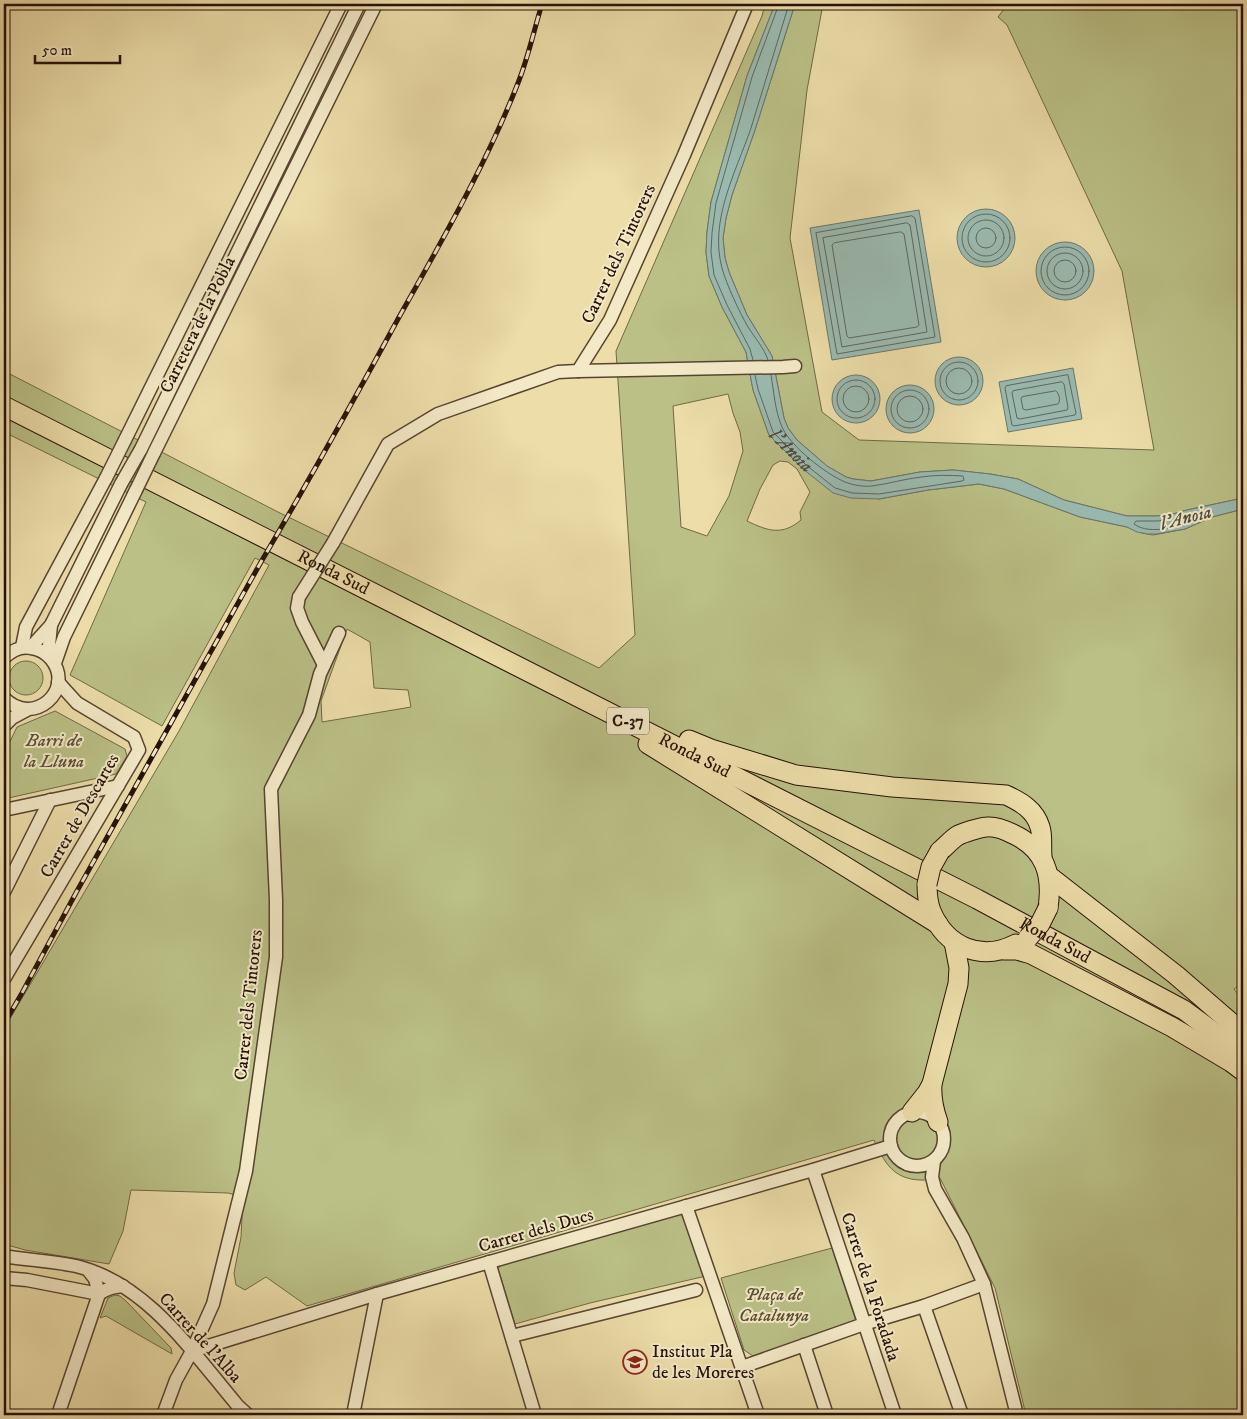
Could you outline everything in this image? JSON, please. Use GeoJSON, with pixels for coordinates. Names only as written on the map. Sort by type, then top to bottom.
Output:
{"type":"FeatureCollection","features":[{"type":"Feature","properties":{"kind":"highway","name":"Ronda Sud"},"geometry":{"type":"LineString","coordinates":[[4,406],[595,704],[968,895],[1184,1010],[1243,1054]]}},
{"type":"Feature","properties":{"kind":"highway"},"geometry":{"type":"LineString","coordinates":[[595,704],[627,711],[680,737],[711,749],[796,775],[892,787],[1006,795],[1020,802],[1033,813],[1041,828],[1042,856],[1049,876],[1050,893],[1048,908],[1040,924],[1028,938],[1004,950]]}},
{"type":"Feature","properties":{"kind":"highway"},"geometry":{"type":"LineString","coordinates":[[595,704],[629,732],[938,924]]}},
{"type":"Feature","properties":{"kind":"highway"},"geometry":{"type":"LineString","coordinates":[[1042,856],[1024,839],[1003,829],[986,827],[957,836],[940,851],[931,867],[926,884],[931,910],[938,924],[954,942],[967,948],[984,953],[1017,950],[1032,954],[1172,1027],[1243,1071]]}},
{"type":"Feature","properties":{"kind":"highway"},"geometry":{"type":"LineString","coordinates":[[1049,876],[1176,975],[1243,1033]]}},
{"type":"Feature","properties":{"kind":"highway"},"geometry":{"type":"LineString","coordinates":[[954,942],[958,962],[958,984]]}},
{"type":"Feature","properties":{"kind":"highway"},"geometry":{"type":"LineString","coordinates":[[938,1122],[932,1107],[932,1084],[958,984],[965,970],[984,953]]}},
{"type":"Feature","properties":{"kind":"highway"},"geometry":{"type":"LineString","coordinates":[[912,1112],[924,1098],[932,1084]]}},
{"type":"Feature","properties":{"kind":"street","name":"Carretera de la Pobla"},"geometry":{"type":"LineString","coordinates":[[26,647],[26,627],[126,440],[341,4]]}},
{"type":"Feature","properties":{"kind":"street","name":"Carretera de la Pobla"},"geometry":{"type":"LineString","coordinates":[[26,647],[51,624],[121,484],[141,449],[359,4]]}},
{"type":"Feature","properties":{"kind":"street","name":"Carretera de la Pobla"},"geometry":{"type":"LineString","coordinates":[[51,659],[64,637],[376,4]]}},
{"type":"Feature","properties":{"kind":"street","name":"Carrer dels Tintorers"},"geometry":{"type":"LineString","coordinates":[[578,371],[610,320],[684,155],[747,4]]}},
{"type":"Feature","properties":{"kind":"street"},"geometry":{"type":"LineString","coordinates":[[324,666],[297,608],[299,596],[333,542],[388,444],[438,414],[558,372],[789,366]]}},
{"type":"Feature","properties":{"kind":"street","name":"Carretera de la Pobla"},"geometry":{"type":"LineString","coordinates":[[51,624],[51,659]]}},
{"type":"Feature","properties":{"kind":"street","name":"Carrer dels Tintorers"},"geometry":{"type":"LineString","coordinates":[[163,1415],[176,1380],[192,1351],[213,1304],[246,1171],[276,957],[276,900],[271,789],[310,715],[320,674],[339,634]]}},
{"type":"Feature","properties":{"kind":"street"},"geometry":{"type":"LineString","coordinates":[[4,658],[13,650],[26,647],[40,650],[51,659],[58,672],[56,691],[51,699],[44,705],[27,710],[12,718],[4,726]]}},
{"type":"Feature","properties":{"kind":"street","name":"Carrer de Descartes"},"geometry":{"type":"LineString","coordinates":[[4,979],[7,966],[139,750],[134,737],[77,703],[58,682]]}},
{"type":"Feature","properties":{"kind":"street"},"geometry":{"type":"LineString","coordinates":[[4,698],[10,704],[27,710]]}},
{"type":"Feature","properties":{"kind":"street","name":"Carrer de Descartes"},"geometry":{"type":"LineString","coordinates":[[51,699],[77,703]]}},
{"type":"Feature","properties":{"kind":"street"},"geometry":{"type":"LineString","coordinates":[[4,810],[118,786]]}},
{"type":"Feature","properties":{"kind":"street"},"geometry":{"type":"LineString","coordinates":[[4,892],[50,800]]}},
{"type":"Feature","properties":{"kind":"street"},"geometry":{"type":"LineString","coordinates":[[912,1112],[926,1113],[938,1122],[943,1129],[944,1138],[940,1154],[934,1160],[926,1165],[908,1165],[894,1154],[889,1137],[891,1128],[896,1120],[912,1112]]}},
{"type":"Feature","properties":{"kind":"street","name":"Carrer dels Ducs"},"geometry":{"type":"LineString","coordinates":[[192,1351],[377,1294],[891,1146]]}},
{"type":"Feature","properties":{"kind":"street"},"geometry":{"type":"LineString","coordinates":[[934,1160],[932,1177],[936,1189],[963,1238],[984,1284],[1017,1415]]}},
{"type":"Feature","properties":{"kind":"street","name":"Carrer de la Foradada"},"geometry":{"type":"LineString","coordinates":[[813,1170],[895,1415]]}},
{"type":"Feature","properties":{"kind":"street"},"geometry":{"type":"LineString","coordinates":[[686,1206],[758,1415]]}},
{"type":"Feature","properties":{"kind":"street","name":"Carrer de l'Alba"},"geometry":{"type":"LineString","coordinates":[[4,1256],[75,1266],[113,1280],[123,1286],[156,1311],[192,1351],[237,1411],[248,1415]]}},
{"type":"Feature","properties":{"kind":"street"},"geometry":{"type":"LineString","coordinates":[[490,1262],[534,1415]]}},
{"type":"Feature","properties":{"kind":"street"},"geometry":{"type":"LineString","coordinates":[[58,1415],[99,1294],[95,1279],[88,1270]]}},
{"type":"Feature","properties":{"kind":"street"},"geometry":{"type":"LineString","coordinates":[[4,1278],[27,1280],[99,1294],[114,1286],[123,1286]]}},
{"type":"Feature","properties":{"kind":"street"},"geometry":{"type":"LineString","coordinates":[[742,1367],[984,1284]]}},
{"type":"Feature","properties":{"kind":"street"},"geometry":{"type":"LineString","coordinates":[[512,1336],[696,1290]]}},
{"type":"Feature","properties":{"kind":"street"},"geometry":{"type":"LineString","coordinates":[[353,1415],[377,1294]]}},
{"type":"Feature","properties":{"kind":"street"},"geometry":{"type":"LineString","coordinates":[[924,1306],[962,1415]]}},
{"type":"Feature","properties":{"kind":"street"},"geometry":{"type":"LineString","coordinates":[[804,1345],[827,1415]]}},
{"type":"Feature","properties":{"kind":"green space"},"geometry":{"type":"Polygon","coordinates":[[[765,4],[775,4],[747,76],[711,202],[706,252],[709,276],[722,307],[746,352],[753,390],[769,435],[803,469],[879,499],[928,490],[979,484],[1004,489],[1080,517],[1127,527],[1153,535],[1185,529],[1212,517],[1243,509],[1243,983],[1234,989],[1243,1000],[1243,1415],[1026,1415],[995,1288],[940,1178],[911,1179],[896,1173],[886,1162],[874,1140],[307,1306],[266,1277],[245,1290],[236,1285],[234,1273],[241,1237],[243,1197],[228,1193],[131,1190],[123,1231],[109,1264],[25,1250],[4,1244],[4,1029],[179,731],[269,565],[255,558],[162,726],[70,675],[146,502],[4,432],[4,371],[278,512],[599,668],[635,635],[616,351],[762,16],[765,4]],[[728,394],[673,406],[681,527],[707,536],[729,496],[743,451],[740,432],[728,394]],[[780,461],[773,465],[760,489],[747,521],[768,529],[781,530],[801,520],[800,512],[810,492],[797,469],[788,462],[780,461]],[[347,629],[321,701],[322,722],[411,707],[408,690],[374,688],[370,642],[347,629]]]}},
{"type":"Feature","properties":{"kind":"green space"},"geometry":{"type":"Polygon","coordinates":[[[795,4],[823,4],[807,90],[790,238],[822,412],[859,440],[1154,450],[1122,271],[1007,25],[998,17],[1004,9],[1003,4],[1243,4],[1243,498],[1173,514],[1127,516],[1064,500],[1018,479],[990,474],[953,470],[920,472],[871,481],[853,479],[827,466],[797,440],[788,428],[784,418],[772,356],[747,315],[729,272],[725,258],[723,238],[732,195],[795,4]]]}},
{"type":"Feature","properties":{"kind":"green space"},"geometry":{"type":"Polygon","coordinates":[[[26,661],[38,666],[43,678],[38,690],[26,695],[14,690],[9,678],[14,666],[26,661]]]}},
{"type":"Feature","properties":{"kind":"green space","name":"Barri de la Lluna"},"geometry":{"type":"Polygon","coordinates":[[[55,711],[125,749],[127,756],[116,774],[4,799],[4,754],[17,727],[55,711]]]}},
{"type":"Feature","properties":{"kind":"green space"},"geometry":{"type":"Polygon","coordinates":[[[680,1212],[686,1220],[706,1276],[590,1303],[515,1324],[498,1269],[503,1263],[680,1212]]]}},
{"type":"Feature","properties":{"kind":"green space","name":"Plaça de Catalunya"},"geometry":{"type":"Polygon","coordinates":[[[832,1248],[856,1321],[753,1356],[744,1350],[721,1278],[832,1248]]]}},
{"type":"Feature","properties":{"kind":"green space"},"geometry":{"type":"Polygon","coordinates":[[[115,1295],[120,1296],[126,1301],[171,1348],[172,1354],[106,1316],[100,1318],[108,1298],[115,1295]]]}},
{"type":"Feature","properties":{"kind":"water","name":"l'Anoia"},"geometry":{"type":"Polygon","coordinates":[[[775,4],[795,4],[732,195],[723,238],[725,258],[729,272],[747,315],[772,356],[784,418],[788,428],[797,440],[827,466],[853,479],[871,481],[920,472],[953,470],[1018,479],[1064,500],[1127,516],[1173,514],[1243,498],[1243,509],[1212,517],[1185,529],[1148,534],[1137,532],[1127,527],[1080,517],[1004,489],[979,484],[928,490],[879,499],[851,498],[833,493],[803,469],[769,435],[753,390],[746,352],[722,307],[709,276],[706,252],[711,202],[747,76],[775,4]]]}},
{"type":"Feature","properties":{"kind":"water"},"geometry":{"type":"Polygon","coordinates":[[[980,209],[992,209],[1007,217],[1015,232],[1015,244],[1007,259],[992,267],[980,267],[965,259],[957,244],[957,232],[965,217],[980,209]]]}},
{"type":"Feature","properties":{"kind":"water"},"geometry":{"type":"Polygon","coordinates":[[[919,210],[941,342],[832,360],[810,228],[919,210]]]}},
{"type":"Feature","properties":{"kind":"water"},"geometry":{"type":"Polygon","coordinates":[[[1059,242],[1071,242],[1086,250],[1094,265],[1094,277],[1086,292],[1071,300],[1059,300],[1044,292],[1036,277],[1036,265],[1044,250],[1059,242]]]}},
{"type":"Feature","properties":{"kind":"water"},"geometry":{"type":"Polygon","coordinates":[[[959,357],[968,359],[976,364],[981,372],[983,381],[981,390],[976,398],[968,403],[959,405],[950,403],[942,398],[937,390],[935,381],[937,372],[942,364],[950,359],[959,357]]]}},
{"type":"Feature","properties":{"kind":"water"},"geometry":{"type":"Polygon","coordinates":[[[1073,368],[1082,419],[1008,432],[999,382],[1073,368]]]}},
{"type":"Feature","properties":{"kind":"water"},"geometry":{"type":"Polygon","coordinates":[[[856,375],[865,377],[873,382],[878,390],[880,399],[878,408],[873,416],[865,421],[856,423],[847,421],[839,416],[834,408],[832,399],[834,390],[839,382],[847,377],[856,375]]]}},
{"type":"Feature","properties":{"kind":"water"},"geometry":{"type":"Polygon","coordinates":[[[910,385],[919,387],[927,392],[932,400],[934,409],[932,418],[927,426],[919,431],[910,433],[901,431],[893,426],[888,418],[886,409],[888,400],[893,392],[901,387],[910,385]]]}},
{"type":"Feature","properties":{"kind":"railway"},"geometry":{"type":"LineString","coordinates":[[4,1024],[462,203],[492,144],[518,83],[542,4]]}},
{"type":"Feature","properties":{"kind":"place","name":"Institut Pla de les Moreres"},"geometry":{"type":"Point","coordinates":[635,1362]}}]}
